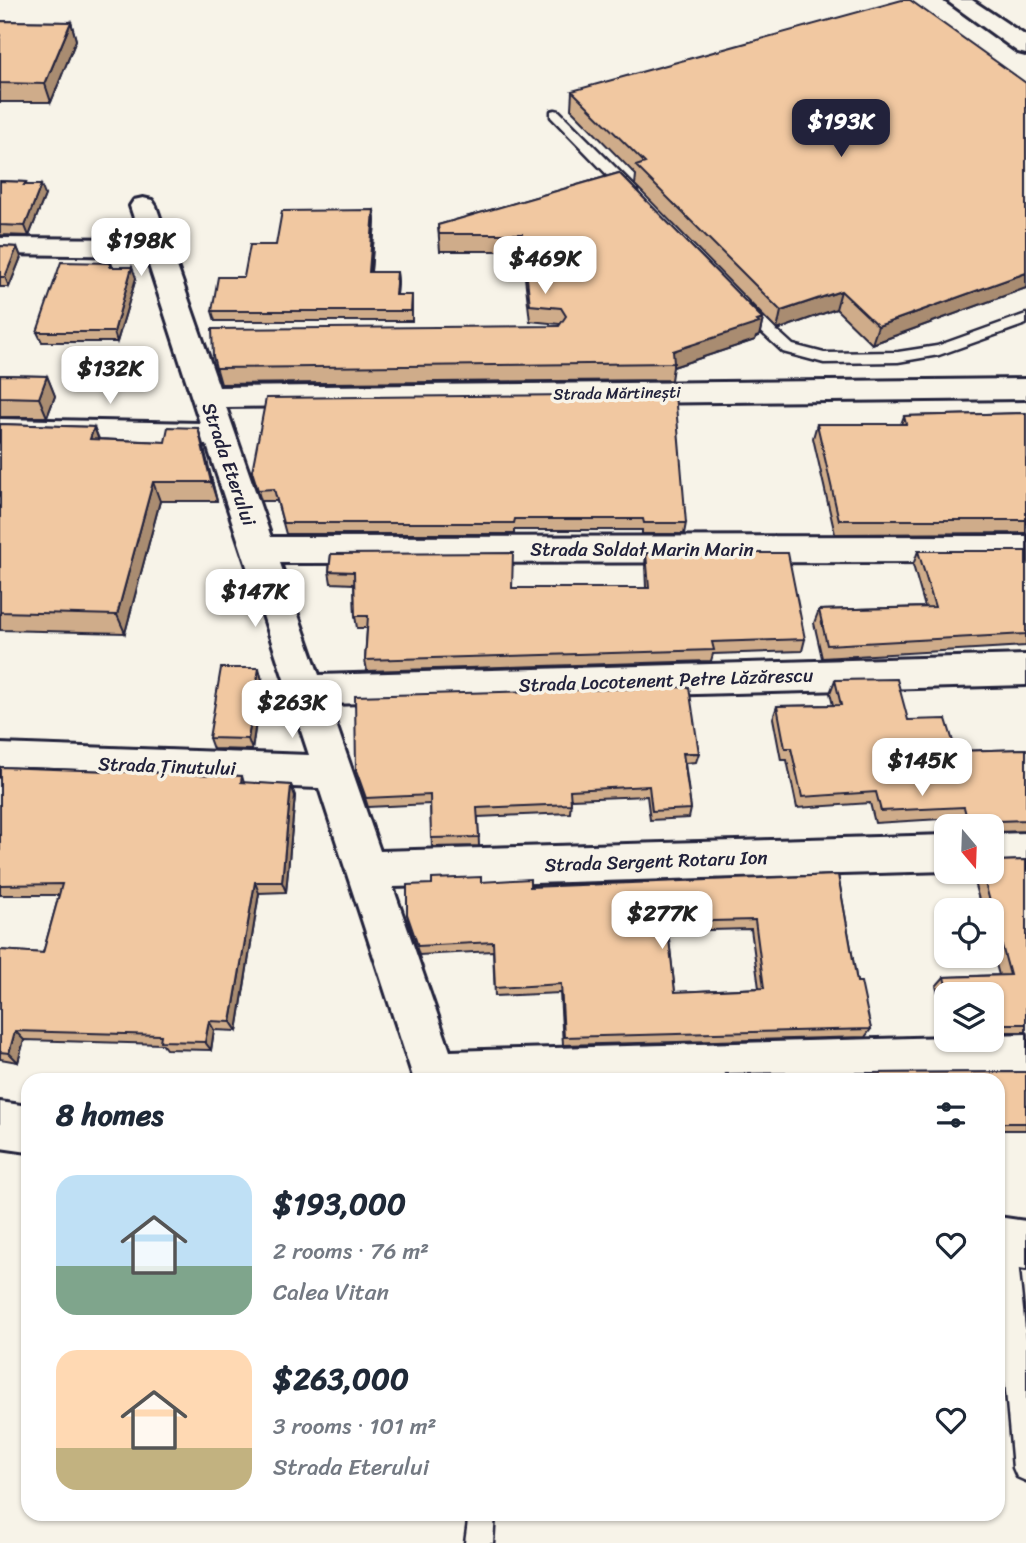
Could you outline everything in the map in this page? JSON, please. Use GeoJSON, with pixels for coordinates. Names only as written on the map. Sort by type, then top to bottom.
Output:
{"type":"FeatureCollection","features":[{"type":"Feature","properties":{"kind":"street"},"geometry":{"type":"LineString","coordinates":[[957,0],[1026,47]]}},
{"type":"Feature","properties":{"kind":"street","name":"Strada Eterului"},"geometry":{"type":"LineString","coordinates":[[143,206],[157,248],[200,334],[207,397],[435,1073]]}},
{"type":"Feature","properties":{"kind":"street"},"geometry":{"type":"LineString","coordinates":[[0,246],[157,248]]}},
{"type":"Feature","properties":{"kind":"street","name":"Strada Mărtinești"},"geometry":{"type":"LineString","coordinates":[[207,397],[1026,389]]}},
{"type":"Feature","properties":{"kind":"street"},"geometry":{"type":"LineString","coordinates":[[0,430],[220,434]]}},
{"type":"Feature","properties":{"kind":"street","name":"Strada Soldat Marin Marin"},"geometry":{"type":"LineString","coordinates":[[258,550],[1026,549]]}},
{"type":"Feature","properties":{"kind":"street","name":"Strada Locotenent Petre Lăzărescu"},"geometry":{"type":"LineString","coordinates":[[306,690],[1026,670]]}},
{"type":"Feature","properties":{"kind":"street","name":"Strada Ținutului"},"geometry":{"type":"LineString","coordinates":[[0,760],[333,772]]}},
{"type":"Feature","properties":{"kind":"street"},"geometry":{"type":"LineString","coordinates":[[1004,852],[1026,851]]}},
{"type":"Feature","properties":{"kind":"street","name":"Strada Sergent Rotaru Ion"},"geometry":{"type":"LineString","coordinates":[[366,870],[934,853]]}},
{"type":"Feature","properties":{"kind":"street"},"geometry":{"type":"LineString","coordinates":[[548,1073],[1026,1056]]}},
{"type":"Feature","properties":{"kind":"street"},"geometry":{"type":"LineString","coordinates":[[0,1125],[21,1128]]}},
{"type":"Feature","properties":{"kind":"lane"},"geometry":{"type":"LineString","coordinates":[[555,114],[642,203]]}},
{"type":"Feature","properties":{"kind":"lane"},"geometry":{"type":"LineString","coordinates":[[729,293],[788,349],[824,358],[898,357],[939,350],[1026,319]]}},
{"type":"Feature","properties":{"kind":"lane"},"geometry":{"type":"LineString","coordinates":[[1009,1243],[1026,1468]]}},
{"type":"Feature","properties":{"kind":"lane"},"geometry":{"type":"LineString","coordinates":[[479,1543],[481,1521]]}},
{"type":"Feature","properties":{"kind":"building"},"geometry":{"type":"Polygon","coordinates":[[[910,0],[1026,83],[1026,273],[878,326],[841,291],[781,311],[636,166],[645,163],[572,91],[910,0]]]}},
{"type":"Feature","properties":{"kind":"building"},"geometry":{"type":"Polygon","coordinates":[[[0,21],[71,22],[45,84],[0,83],[0,21]]]}},
{"type":"Feature","properties":{"kind":"building"},"geometry":{"type":"Polygon","coordinates":[[[619,173],[763,319],[757,321],[759,323],[673,351],[674,363],[216,368],[212,329],[559,326],[566,316],[561,308],[530,305],[522,234],[439,234],[438,225],[619,173]]]}},
{"type":"Feature","properties":{"kind":"building"},"geometry":{"type":"Polygon","coordinates":[[[0,181],[41,185],[25,226],[0,225],[0,181]]]}},
{"type":"Feature","properties":{"kind":"building"},"geometry":{"type":"Polygon","coordinates":[[[374,210],[369,272],[397,272],[395,295],[412,295],[411,311],[212,311],[218,277],[244,277],[250,245],[276,245],[282,211],[374,210]]]}},
{"type":"Feature","properties":{"kind":"building"},"geometry":{"type":"Polygon","coordinates":[[[0,246],[17,247],[5,277],[0,277],[0,246]]]}},
{"type":"Feature","properties":{"kind":"building"},"geometry":{"type":"Polygon","coordinates":[[[61,262],[111,263],[110,267],[132,267],[114,332],[37,332],[61,262]]]}},
{"type":"Feature","properties":{"kind":"building"},"geometry":{"type":"Polygon","coordinates":[[[0,375],[47,376],[39,398],[0,397],[0,375]]]}},
{"type":"Feature","properties":{"kind":"building"},"geometry":{"type":"Polygon","coordinates":[[[675,394],[686,523],[644,523],[643,519],[515,519],[514,523],[283,523],[274,489],[258,490],[252,471],[266,398],[675,394]]]}},
{"type":"Feature","properties":{"kind":"building"},"geometry":{"type":"Polygon","coordinates":[[[1026,413],[1026,520],[839,520],[817,424],[906,424],[904,416],[1026,413]]]}},
{"type":"Feature","properties":{"kind":"building"},"geometry":{"type":"Polygon","coordinates":[[[0,424],[94,427],[90,439],[165,442],[168,427],[198,428],[211,482],[153,482],[117,615],[0,612],[0,424]]]}},
{"type":"Feature","properties":{"kind":"building"},"geometry":{"type":"Polygon","coordinates":[[[918,551],[1026,551],[1026,634],[827,645],[819,610],[935,607],[918,551]]]}},
{"type":"Feature","properties":{"kind":"building"},"geometry":{"type":"Polygon","coordinates":[[[513,553],[512,588],[649,588],[646,553],[788,553],[805,639],[712,642],[714,650],[365,660],[368,616],[355,616],[354,572],[329,571],[331,554],[513,553]]]}},
{"type":"Feature","properties":{"kind":"building"},"geometry":{"type":"Polygon","coordinates":[[[221,668],[259,668],[248,739],[209,738],[221,668]]]}},
{"type":"Feature","properties":{"kind":"building"},"geometry":{"type":"Polygon","coordinates":[[[897,679],[908,720],[946,719],[956,751],[1026,749],[1026,820],[1004,821],[1004,814],[966,814],[964,807],[881,811],[876,792],[802,797],[791,748],[785,748],[777,706],[841,705],[835,680],[897,679]]]}},
{"type":"Feature","properties":{"kind":"building"},"geometry":{"type":"Polygon","coordinates":[[[689,687],[699,753],[683,753],[691,809],[652,811],[649,786],[570,790],[571,804],[477,808],[479,837],[431,838],[430,795],[366,798],[356,770],[355,696],[689,687]]]}},
{"type":"Feature","properties":{"kind":"building"},"geometry":{"type":"Polygon","coordinates":[[[0,767],[242,776],[241,782],[291,785],[282,882],[255,882],[231,1022],[209,1021],[205,1042],[160,1041],[161,1035],[15,1031],[9,1053],[0,1052],[0,950],[43,953],[62,884],[0,885],[0,767]]]}},
{"type":"Feature","properties":{"kind":"building"},"geometry":{"type":"Polygon","coordinates":[[[1026,860],[1026,1024],[1004,1024],[1004,982],[945,982],[944,977],[1010,975],[1004,953],[1004,898],[989,898],[985,884],[1004,884],[1004,861],[1026,860]]]}},
{"type":"Feature","properties":{"kind":"building"},"geometry":{"type":"Polygon","coordinates":[[[838,875],[857,982],[861,982],[871,1029],[564,1037],[561,984],[495,988],[493,942],[418,946],[407,914],[407,885],[432,884],[432,879],[481,877],[481,882],[530,879],[530,887],[838,875]],[[755,920],[667,922],[675,992],[764,988],[755,920]]]}},
{"type":"Feature","properties":{"kind":"building"},"geometry":{"type":"Polygon","coordinates":[[[1026,1072],[1026,1123],[1005,1123],[1005,1073],[876,1073],[1026,1072]]]}}]}
